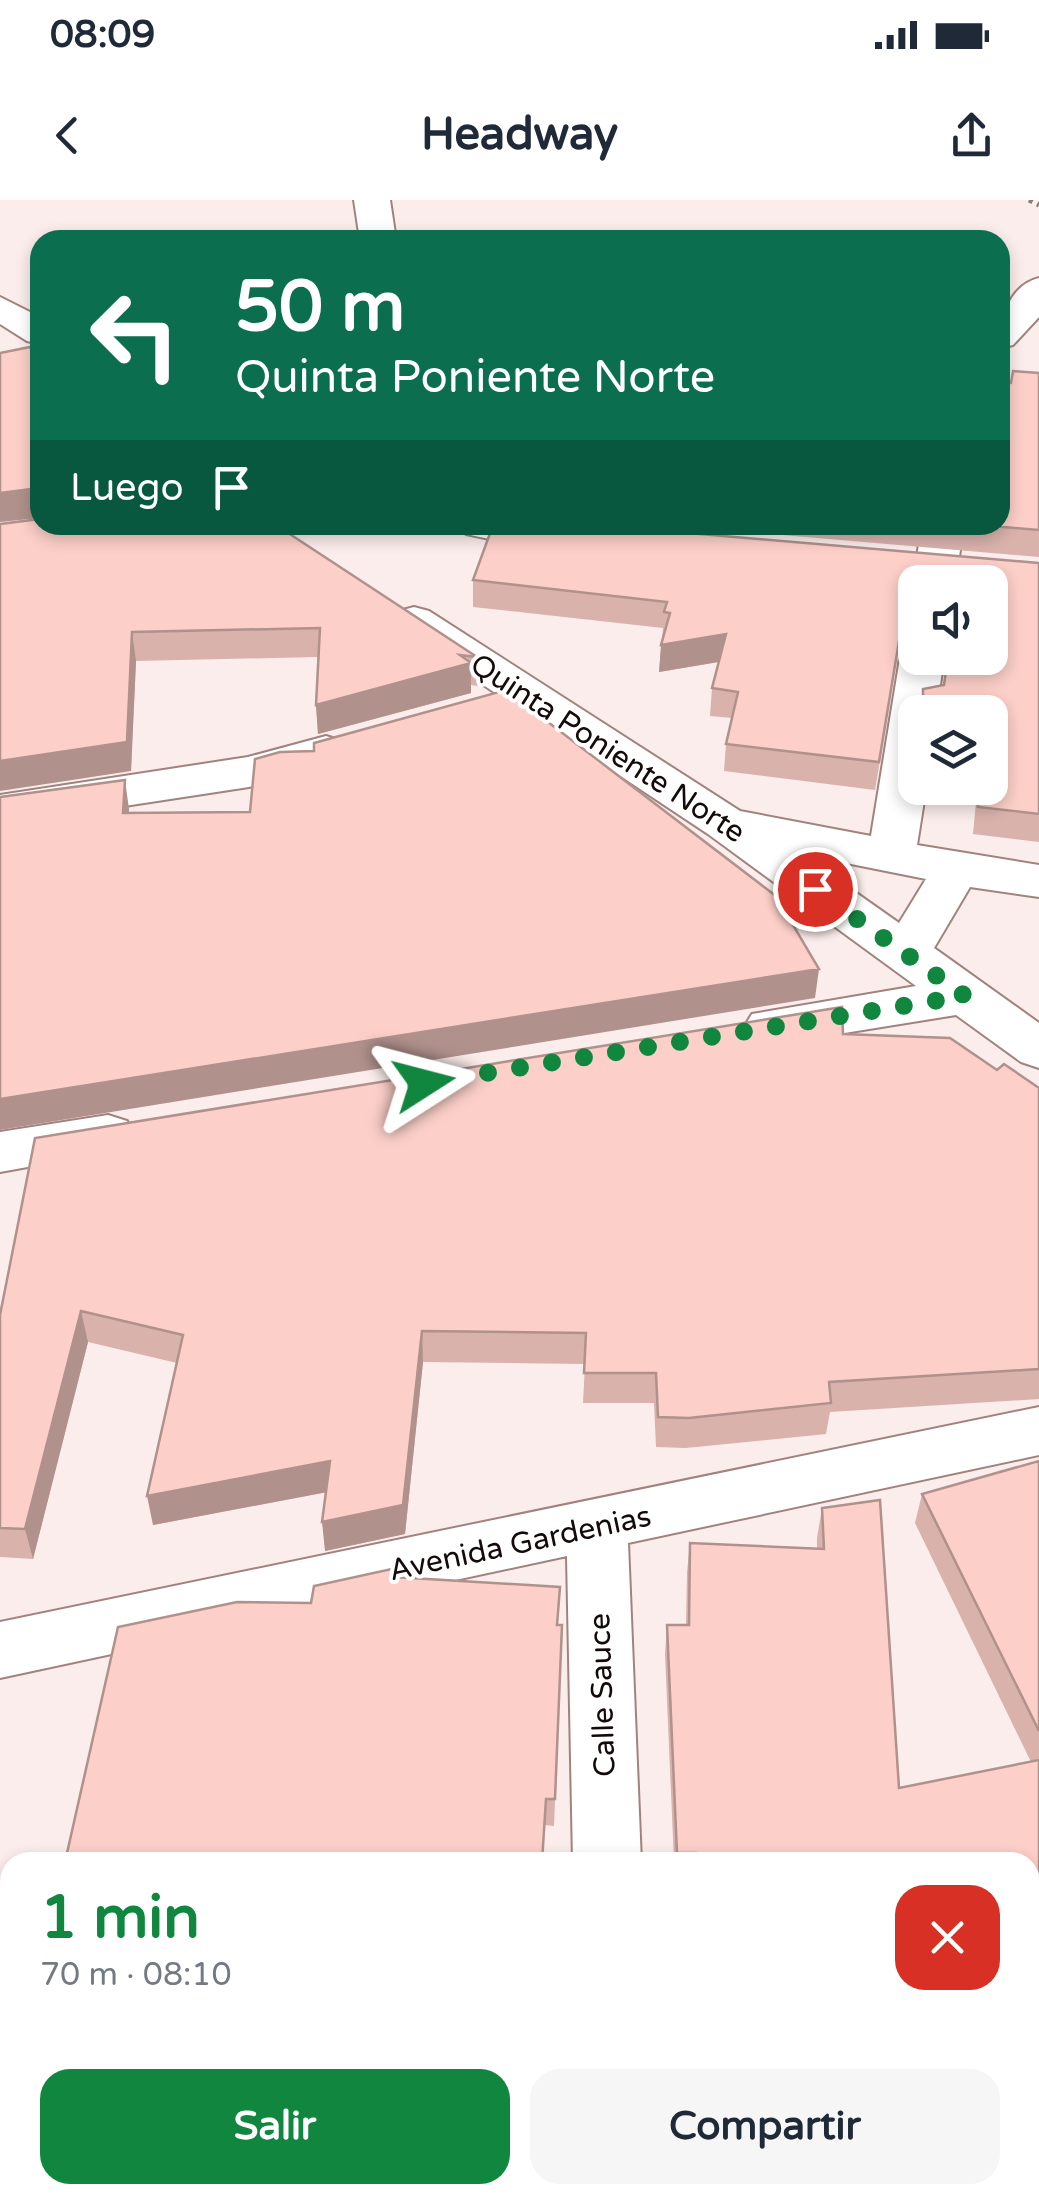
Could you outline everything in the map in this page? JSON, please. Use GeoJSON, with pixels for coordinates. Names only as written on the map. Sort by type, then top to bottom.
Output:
{"type":"FeatureCollection","features":[{"type":"Feature","properties":{"kind":"street"},"geometry":{"type":"LineString","coordinates":[[372,200],[376,230]]}},
{"type":"Feature","properties":{"kind":"street"},"geometry":{"type":"LineString","coordinates":[[1011,335],[1039,288]]}},
{"type":"Feature","properties":{"kind":"street"},"geometry":{"type":"LineString","coordinates":[[0,308],[30,327]]}},
{"type":"Feature","properties":{"kind":"street","name":"Quinta Poniente Norte"},"geometry":{"type":"LineString","coordinates":[[383,600],[725,823],[1039,1049]]}},
{"type":"Feature","properties":{"kind":"street"},"geometry":{"type":"LineString","coordinates":[[892,854],[919,675]]}},
{"type":"Feature","properties":{"kind":"street"},"geometry":{"type":"LineString","coordinates":[[473,711],[529,695]]}},
{"type":"Feature","properties":{"kind":"street"},"geometry":{"type":"LineString","coordinates":[[0,810],[250,772],[361,742]]}},
{"type":"Feature","properties":{"kind":"street"},"geometry":{"type":"LineString","coordinates":[[725,823],[956,869],[1039,880]]}},
{"type":"Feature","properties":{"kind":"street"},"geometry":{"type":"LineString","coordinates":[[905,954],[956,869]]}},
{"type":"Feature","properties":{"kind":"street"},"geometry":{"type":"LineString","coordinates":[[728,1034],[965,996]]}},
{"type":"Feature","properties":{"kind":"street"},"geometry":{"type":"LineString","coordinates":[[0,1152],[158,1126]]}},
{"type":"Feature","properties":{"kind":"street","name":"Avenida Gardenias"},"geometry":{"type":"LineString","coordinates":[[0,1650],[1039,1431]]}},
{"type":"Feature","properties":{"kind":"street","name":"Calle Sauce"},"geometry":{"type":"LineString","coordinates":[[598,1527],[607,1852]]}},
{"type":"Feature","properties":{"kind":"path"},"geometry":{"type":"LineString","coordinates":[[1029,200],[1039,205]]}},
{"type":"Feature","properties":{"kind":"building"},"geometry":{"type":"Polygon","coordinates":[[[30,347],[30,489],[0,493],[0,353],[30,347]]]}},
{"type":"Feature","properties":{"kind":"building"},"geometry":{"type":"Polygon","coordinates":[[[1013,371],[1039,373],[1039,530],[1010,528],[1013,371]]]}},
{"type":"Feature","properties":{"kind":"building"},"geometry":{"type":"Polygon","coordinates":[[[30,520],[30,535],[291,535],[477,657],[460,655],[471,663],[316,705],[320,628],[132,632],[127,742],[0,761],[0,524],[30,520]]]}},
{"type":"Feature","properties":{"kind":"building"},"geometry":{"type":"Polygon","coordinates":[[[489,535],[712,535],[1039,563],[1039,814],[978,807],[1008,805],[1008,695],[923,695],[923,689],[944,685],[945,675],[1008,675],[1008,565],[898,565],[898,647],[879,762],[726,744],[738,692],[712,688],[726,634],[661,645],[670,613],[664,612],[667,602],[473,580],[489,535]]]}},
{"type":"Feature","properties":{"kind":"building"},"geometry":{"type":"Polygon","coordinates":[[[506,690],[776,896],[819,969],[0,1099],[0,797],[125,780],[123,813],[250,812],[255,759],[280,752],[314,751],[314,743],[506,690]]]}},
{"type":"Feature","properties":{"kind":"building"},"geometry":{"type":"Polygon","coordinates":[[[842,1007],[843,1034],[950,1038],[997,1070],[1004,1064],[1039,1088],[1039,1369],[829,1382],[831,1403],[689,1418],[658,1417],[656,1373],[584,1373],[586,1333],[422,1331],[403,1505],[322,1522],[330,1461],[147,1496],[183,1335],[81,1311],[25,1529],[0,1528],[0,1315],[35,1138],[842,1007]]]}},
{"type":"Feature","properties":{"kind":"building"},"geometry":{"type":"Polygon","coordinates":[[[1039,1461],[1039,1731],[922,1494],[1039,1461]]]}},
{"type":"Feature","properties":{"kind":"building"},"geometry":{"type":"Polygon","coordinates":[[[880,1500],[899,1788],[1039,1760],[1039,1852],[677,1852],[667,1625],[689,1625],[690,1543],[824,1549],[822,1508],[880,1500]]]}},
{"type":"Feature","properties":{"kind":"building"},"geometry":{"type":"Polygon","coordinates":[[[396,1568],[395,1577],[560,1587],[555,1799],[546,1799],[543,1852],[67,1852],[118,1627],[237,1602],[311,1603],[314,1586],[396,1568]]]}},
{"type":"Feature","properties":{"kind":"route"},"geometry":{"type":"LineString","coordinates":[[424,1083],[965,996],[815,889]]}}]}
